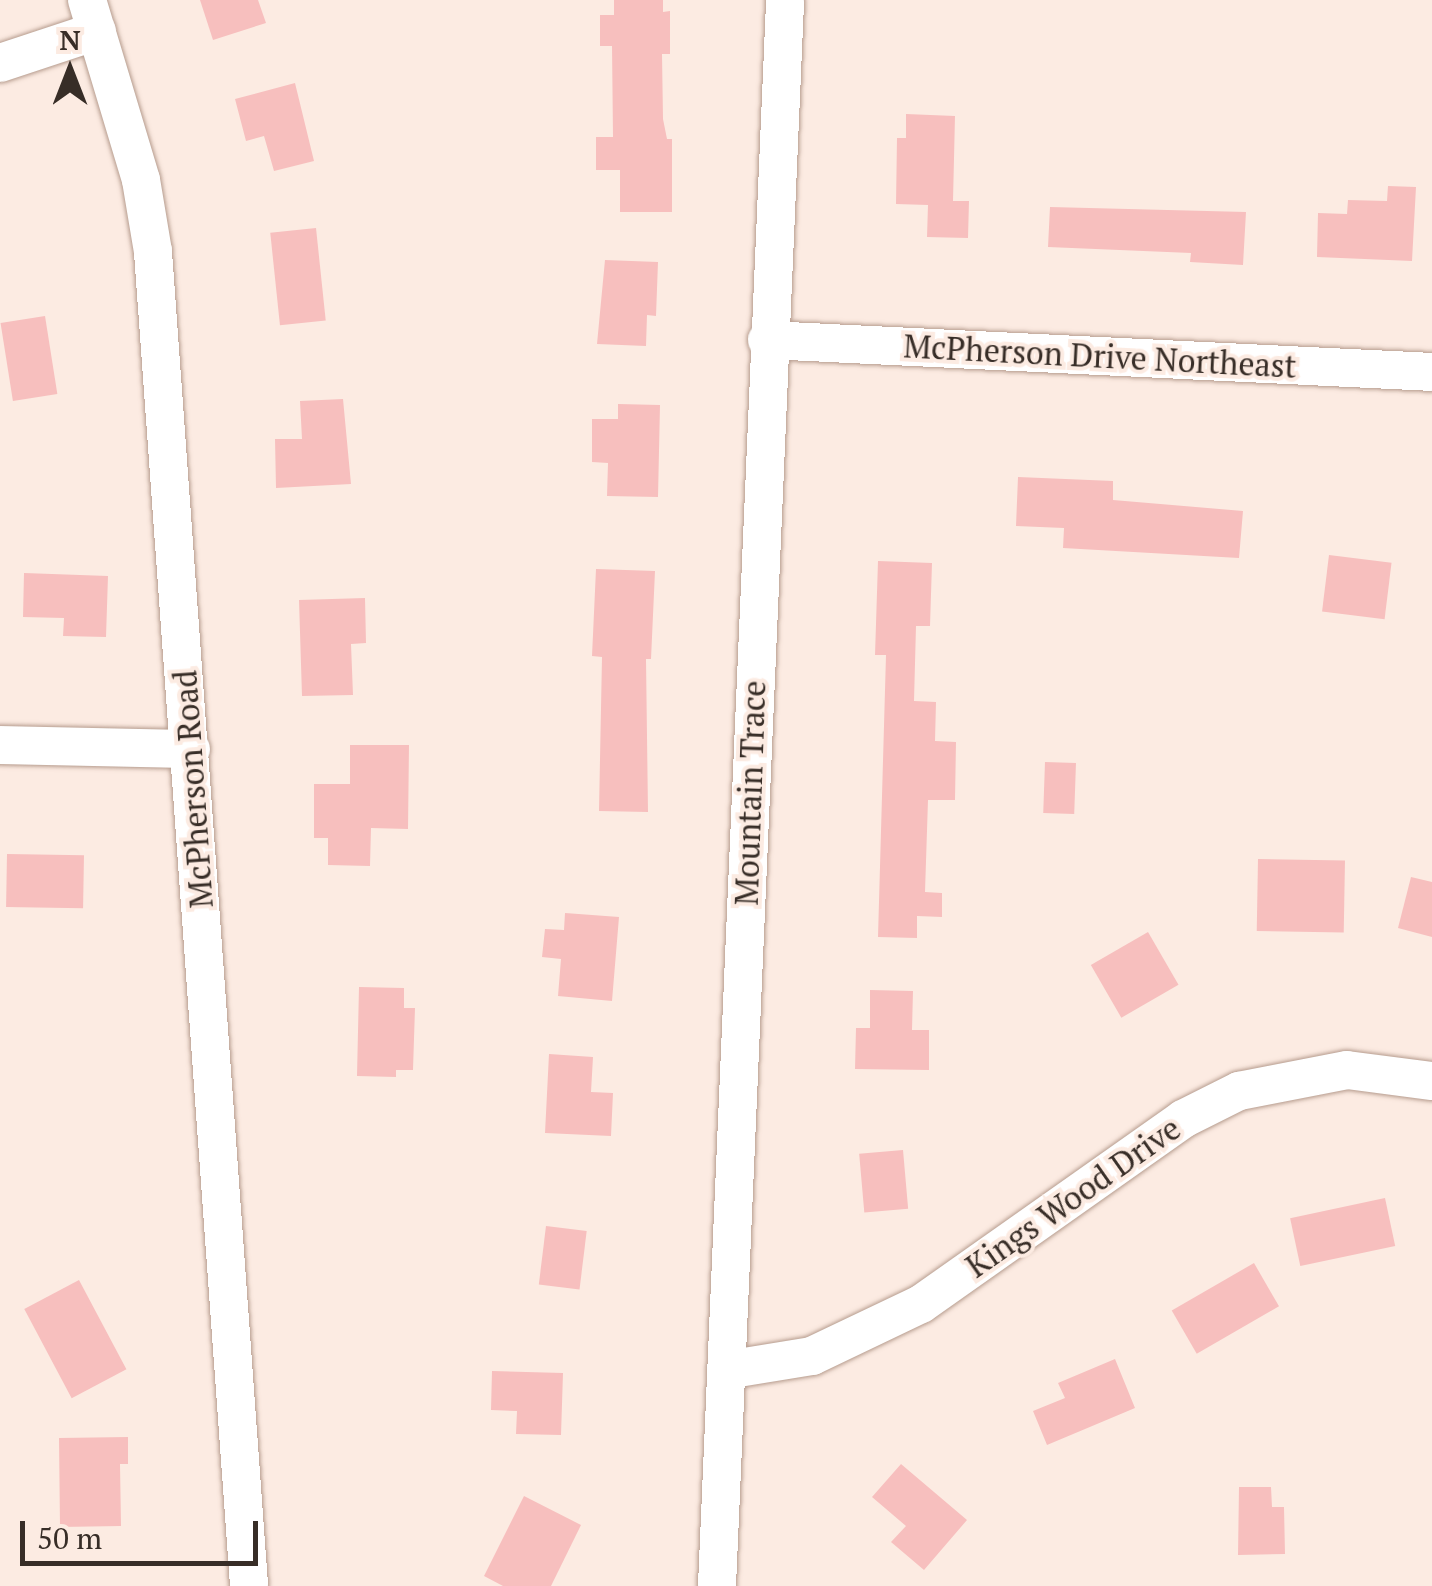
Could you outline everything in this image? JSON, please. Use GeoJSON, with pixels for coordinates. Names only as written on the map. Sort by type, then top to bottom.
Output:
{"type":"FeatureCollection","features":[{"type":"Feature","properties":{"kind":"street","name":"Mountain Trace"},"geometry":{"type":"LineString","coordinates":[[717,1586],[767,340],[785,0]]}},
{"type":"Feature","properties":{"kind":"street"},"geometry":{"type":"LineString","coordinates":[[0,63],[92,15]]}},
{"type":"Feature","properties":{"kind":"street","name":"McPherson Road"},"geometry":{"type":"LineString","coordinates":[[92,15],[141,180],[153,252],[250,1586]]}},
{"type":"Feature","properties":{"kind":"street","name":"McPherson Drive Northeast"},"geometry":{"type":"LineString","coordinates":[[767,340],[1432,372]]}},
{"type":"Feature","properties":{"kind":"street"},"geometry":{"type":"LineString","coordinates":[[0,745],[190,749]]}},
{"type":"Feature","properties":{"kind":"street","name":"Kings Wood Drive"},"geometry":{"type":"LineString","coordinates":[[726,1370],[812,1356],[921,1304],[1183,1119],[1238,1092],[1347,1070],[1432,1081]]}},
{"type":"Feature","properties":{"kind":"building"},"geometry":{"type":"Polygon","coordinates":[[[200,0],[258,0],[266,23],[213,40],[200,0]]]}},
{"type":"Feature","properties":{"kind":"building"},"geometry":{"type":"Polygon","coordinates":[[[614,0],[663,0],[663,12],[670,11],[670,54],[662,54],[663,119],[667,139],[672,139],[672,212],[620,212],[620,170],[596,170],[596,137],[613,137],[612,46],[600,46],[600,15],[614,15],[614,0]]]}},
{"type":"Feature","properties":{"kind":"building"},"geometry":{"type":"Polygon","coordinates":[[[295,83],[314,161],[274,171],[264,136],[246,141],[235,99],[295,83]]]}},
{"type":"Feature","properties":{"kind":"building"},"geometry":{"type":"Polygon","coordinates":[[[906,114],[955,116],[953,201],[969,201],[968,238],[927,237],[928,205],[896,204],[897,138],[906,138],[906,114]]]}},
{"type":"Feature","properties":{"kind":"building"},"geometry":{"type":"Polygon","coordinates":[[[1388,186],[1416,187],[1412,261],[1317,257],[1318,213],[1347,214],[1348,200],[1387,201],[1388,186]]]}},
{"type":"Feature","properties":{"kind":"building"},"geometry":{"type":"Polygon","coordinates":[[[1050,207],[1246,212],[1243,265],[1190,262],[1191,253],[1048,247],[1050,207]]]}},
{"type":"Feature","properties":{"kind":"building"},"geometry":{"type":"Polygon","coordinates":[[[316,228],[326,320],[280,325],[270,233],[316,228]]]}},
{"type":"Feature","properties":{"kind":"building"},"geometry":{"type":"Polygon","coordinates":[[[605,260],[658,262],[656,316],[647,315],[646,346],[597,344],[605,260]]]}},
{"type":"Feature","properties":{"kind":"building"},"geometry":{"type":"Polygon","coordinates":[[[45,316],[57,394],[13,401],[1,323],[45,316]]]}},
{"type":"Feature","properties":{"kind":"building"},"geometry":{"type":"Polygon","coordinates":[[[343,399],[351,484],[276,488],[275,439],[302,439],[300,401],[343,399]]]}},
{"type":"Feature","properties":{"kind":"building"},"geometry":{"type":"Polygon","coordinates":[[[618,404],[660,405],[658,497],[607,496],[608,463],[592,462],[592,419],[618,419],[618,404]]]}},
{"type":"Feature","properties":{"kind":"building"},"geometry":{"type":"Polygon","coordinates":[[[1018,477],[1113,481],[1113,500],[1243,511],[1239,558],[1063,548],[1064,528],[1016,526],[1018,477]]]}},
{"type":"Feature","properties":{"kind":"building"},"geometry":{"type":"Polygon","coordinates":[[[1329,555],[1392,563],[1385,619],[1322,612],[1329,555]]]}},
{"type":"Feature","properties":{"kind":"building"},"geometry":{"type":"Polygon","coordinates":[[[878,561],[932,563],[930,626],[916,626],[914,701],[936,702],[935,741],[956,742],[955,800],[928,800],[925,892],[942,893],[942,917],[917,916],[917,938],[878,937],[886,655],[875,655],[878,561]]]}},
{"type":"Feature","properties":{"kind":"building"},"geometry":{"type":"Polygon","coordinates":[[[596,569],[655,571],[651,659],[646,659],[648,812],[599,811],[602,657],[592,656],[596,569]]]}},
{"type":"Feature","properties":{"kind":"building"},"geometry":{"type":"Polygon","coordinates":[[[24,573],[108,576],[106,637],[63,636],[64,618],[23,617],[24,573]]]}},
{"type":"Feature","properties":{"kind":"building"},"geometry":{"type":"Polygon","coordinates":[[[365,598],[366,643],[351,644],[353,695],[302,696],[299,600],[365,598]]]}},
{"type":"Feature","properties":{"kind":"building"},"geometry":{"type":"Polygon","coordinates":[[[350,745],[409,745],[408,829],[371,828],[370,866],[328,865],[328,838],[314,838],[314,784],[350,784],[350,745]]]}},
{"type":"Feature","properties":{"kind":"building"},"geometry":{"type":"Polygon","coordinates":[[[1045,762],[1076,763],[1074,814],[1043,813],[1045,762]]]}},
{"type":"Feature","properties":{"kind":"building"},"geometry":{"type":"Polygon","coordinates":[[[7,854],[84,855],[83,908],[6,907],[7,854]]]}},
{"type":"Feature","properties":{"kind":"building"},"geometry":{"type":"Polygon","coordinates":[[[1258,859],[1345,861],[1344,933],[1257,931],[1258,859]]]}},
{"type":"Feature","properties":{"kind":"building"},"geometry":{"type":"Polygon","coordinates":[[[1411,877],[1432,882],[1432,937],[1398,928],[1411,877]]]}},
{"type":"Feature","properties":{"kind":"building"},"geometry":{"type":"Polygon","coordinates":[[[565,913],[619,917],[612,1001],[558,996],[561,959],[542,957],[545,929],[564,930],[565,913]]]}},
{"type":"Feature","properties":{"kind":"building"},"geometry":{"type":"Polygon","coordinates":[[[1148,932],[1178,985],[1121,1018],[1091,965],[1148,932]]]}},
{"type":"Feature","properties":{"kind":"building"},"geometry":{"type":"Polygon","coordinates":[[[359,987],[404,988],[404,1008],[415,1008],[413,1070],[396,1070],[396,1077],[357,1076],[359,987]]]}},
{"type":"Feature","properties":{"kind":"building"},"geometry":{"type":"Polygon","coordinates":[[[870,990],[913,991],[912,1030],[929,1030],[929,1070],[855,1069],[856,1028],[870,1028],[870,990]]]}},
{"type":"Feature","properties":{"kind":"building"},"geometry":{"type":"Polygon","coordinates":[[[549,1054],[593,1057],[591,1092],[613,1093],[611,1136],[545,1133],[549,1054]]]}},
{"type":"Feature","properties":{"kind":"building"},"geometry":{"type":"Polygon","coordinates":[[[903,1150],[908,1209],[864,1213],[859,1154],[903,1150]]]}},
{"type":"Feature","properties":{"kind":"building"},"geometry":{"type":"Polygon","coordinates":[[[1385,1198],[1395,1246],[1300,1266],[1290,1218],[1385,1198]]]}},
{"type":"Feature","properties":{"kind":"building"},"geometry":{"type":"Polygon","coordinates":[[[546,1226],[587,1231],[580,1290],[539,1285],[546,1226]]]}},
{"type":"Feature","properties":{"kind":"building"},"geometry":{"type":"Polygon","coordinates":[[[1254,1263],[1279,1306],[1197,1354],[1172,1310],[1254,1263]]]}},
{"type":"Feature","properties":{"kind":"building"},"geometry":{"type":"Polygon","coordinates":[[[79,1280],[126,1369],[72,1398],[24,1309],[79,1280]]]}},
{"type":"Feature","properties":{"kind":"building"},"geometry":{"type":"Polygon","coordinates":[[[1115,1359],[1135,1408],[1047,1445],[1033,1411],[1065,1398],[1058,1383],[1115,1359]]]}},
{"type":"Feature","properties":{"kind":"building"},"geometry":{"type":"Polygon","coordinates":[[[492,1371],[563,1373],[561,1435],[516,1434],[517,1411],[491,1410],[492,1371]]]}},
{"type":"Feature","properties":{"kind":"building"},"geometry":{"type":"Polygon","coordinates":[[[128,1437],[128,1464],[120,1464],[121,1526],[60,1527],[59,1438],[128,1437]]]}},
{"type":"Feature","properties":{"kind":"building"},"geometry":{"type":"Polygon","coordinates":[[[901,1464],[967,1520],[924,1570],[891,1542],[906,1526],[872,1497],[901,1464]]]}},
{"type":"Feature","properties":{"kind":"building"},"geometry":{"type":"Polygon","coordinates":[[[1239,1487],[1271,1487],[1272,1507],[1284,1507],[1285,1554],[1238,1555],[1239,1487]]]}},
{"type":"Feature","properties":{"kind":"building"},"geometry":{"type":"Polygon","coordinates":[[[524,1496],[581,1525],[551,1586],[503,1586],[484,1576],[524,1496]]]}}]}
